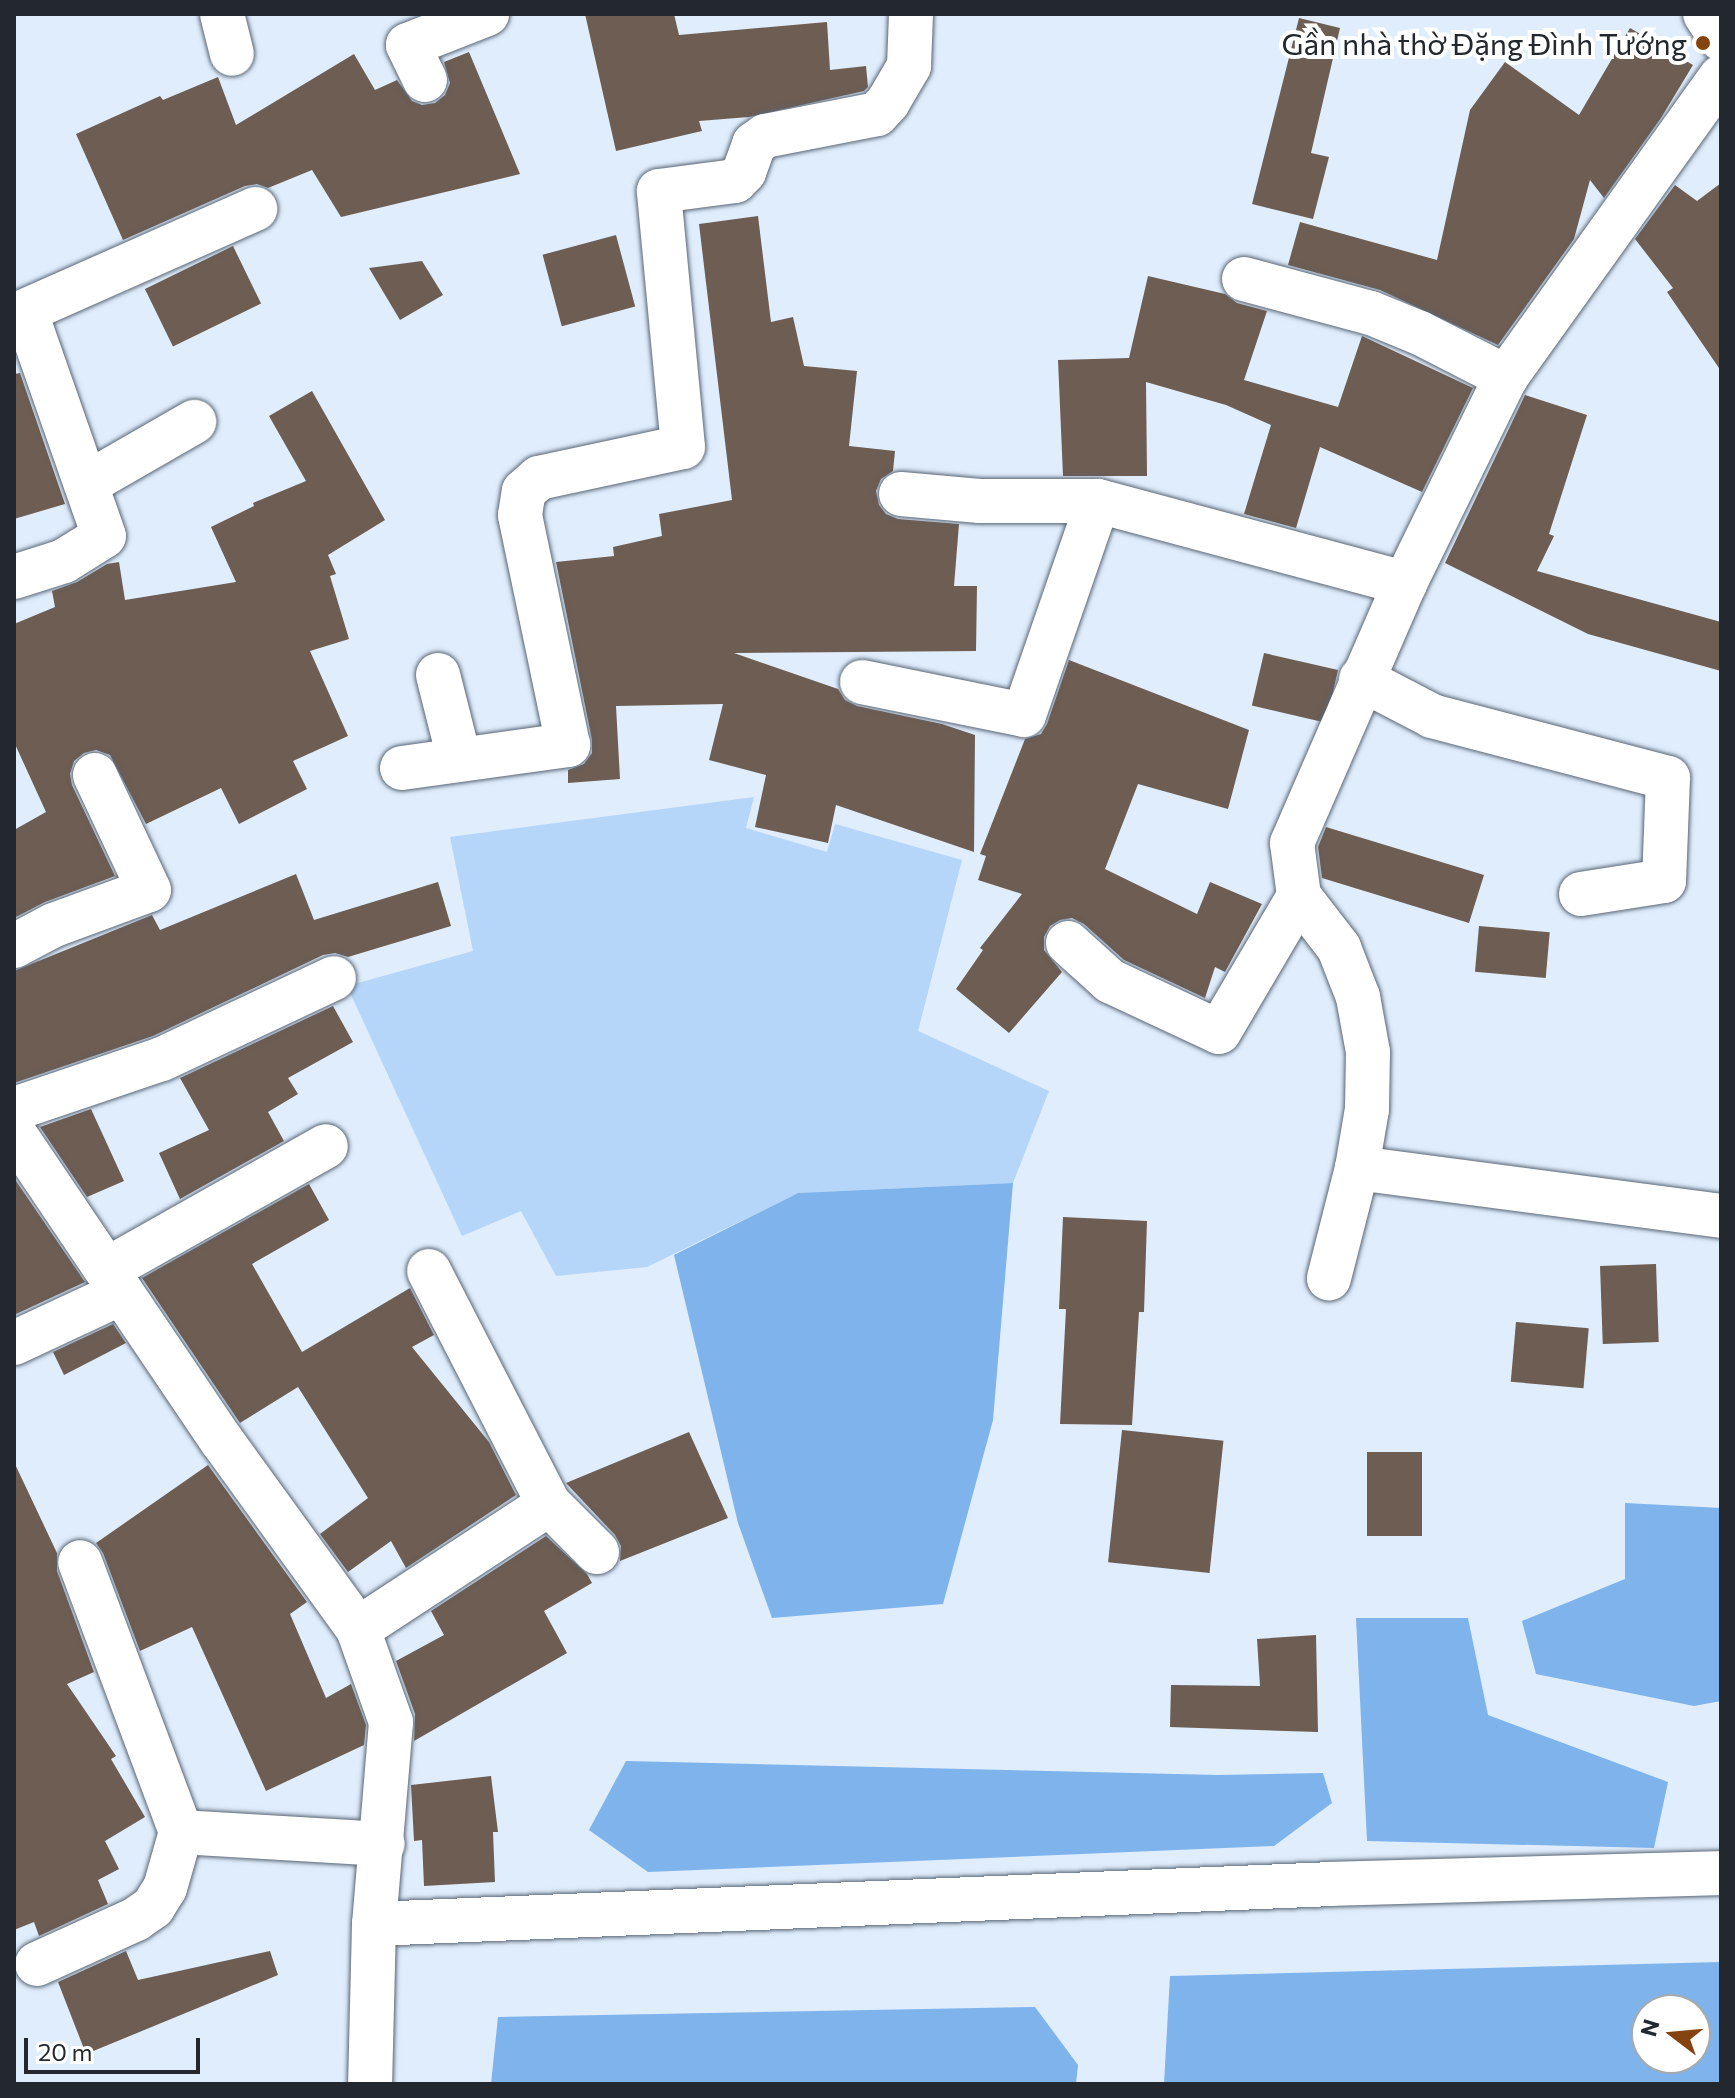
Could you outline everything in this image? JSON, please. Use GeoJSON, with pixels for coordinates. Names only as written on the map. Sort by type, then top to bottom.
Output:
{"type":"FeatureCollection","features":[{"type":"Feature","properties":{"kind":"street"},"geometry":{"type":"LineString","coordinates":[[425,80],[408,45],[487,14]]}},
{"type":"Feature","properties":{"kind":"street"},"geometry":{"type":"LineString","coordinates":[[402,768],[568,745],[520,515],[524,491],[539,478],[683,447],[659,191],[735,181],[744,172],[754,144],[765,136],[877,114],[888,102],[909,66],[911,14]]}},
{"type":"Feature","properties":{"kind":"street"},"geometry":{"type":"LineString","coordinates":[[1705,14],[1721,39]]}},
{"type":"Feature","properties":{"kind":"street"},"geometry":{"type":"LineString","coordinates":[[1329,1278],[1357,1168],[1367,1109],[1368,1052],[1358,997],[1339,948],[1299,896],[1292,843],[1405,583],[1506,377],[1721,77]]}},
{"type":"Feature","properties":{"kind":"street"},"geometry":{"type":"LineString","coordinates":[[14,577],[64,561],[104,536],[25,311],[255,209]]}},
{"type":"Feature","properties":{"kind":"street"},"geometry":{"type":"LineString","coordinates":[[1244,279],[1371,313],[1420,333],[1506,377]]}},
{"type":"Feature","properties":{"kind":"street"},"geometry":{"type":"LineString","coordinates":[[86,484],[194,422]]}},
{"type":"Feature","properties":{"kind":"street"},"geometry":{"type":"LineString","coordinates":[[901,494],[980,501],[1098,501],[1405,583]]}},
{"type":"Feature","properties":{"kind":"street"},"geometry":{"type":"LineString","coordinates":[[862,682],[1024,715],[1098,501]]}},
{"type":"Feature","properties":{"kind":"street"},"geometry":{"type":"LineString","coordinates":[[438,675],[459,758]]}},
{"type":"Feature","properties":{"kind":"street"},"geometry":{"type":"LineString","coordinates":[[1361,679],[1432,716],[1668,778],[1664,881],[1581,894]]}},
{"type":"Feature","properties":{"kind":"street"},"geometry":{"type":"LineString","coordinates":[[14,946],[54,925],[149,890],[95,775]]}},
{"type":"Feature","properties":{"kind":"street"},"geometry":{"type":"LineString","coordinates":[[1068,943],[1110,981],[1219,1032],[1299,896]]}},
{"type":"Feature","properties":{"kind":"street"},"geometry":{"type":"LineString","coordinates":[[14,1109],[162,1059],[334,978]]}},
{"type":"Feature","properties":{"kind":"street"},"geometry":{"type":"LineString","coordinates":[[14,1133],[358,1629],[391,1722],[374,1924],[370,2084]]}},
{"type":"Feature","properties":{"kind":"street"},"geometry":{"type":"LineString","coordinates":[[14,1343],[326,1146]]}},
{"type":"Feature","properties":{"kind":"street"},"geometry":{"type":"LineString","coordinates":[[1357,1168],[1721,1216]]}},
{"type":"Feature","properties":{"kind":"street"},"geometry":{"type":"LineString","coordinates":[[429,1271],[549,1504],[597,1552]]}},
{"type":"Feature","properties":{"kind":"street"},"geometry":{"type":"LineString","coordinates":[[358,1629],[549,1504]]}},
{"type":"Feature","properties":{"kind":"street"},"geometry":{"type":"LineString","coordinates":[[37,1964],[136,1919],[153,1907],[165,1888],[181,1832],[80,1562]]}},
{"type":"Feature","properties":{"kind":"street"},"geometry":{"type":"LineString","coordinates":[[181,1832],[383,1844]]}},
{"type":"Feature","properties":{"kind":"street"},"geometry":{"type":"LineString","coordinates":[[374,1924],[1331,1884],[1721,1873]]}},
{"type":"Feature","properties":{"kind":"shaded area"},"geometry":{"type":"Polygon","coordinates":[[[754,797],[746,828],[827,852],[835,824],[962,860],[918,1031],[1049,1091],[1013,1183],[798,1193],[647,1267],[556,1276],[521,1211],[462,1236],[347,986],[473,951],[450,837],[754,797]]]}},
{"type":"Feature","properties":{"kind":"shaded area"},"geometry":{"type":"Polygon","coordinates":[[[1013,1183],[993,1420],[943,1604],[772,1618],[738,1523],[674,1255],[798,1193],[1013,1183]]]}},
{"type":"Feature","properties":{"kind":"shaded area"},"geometry":{"type":"Polygon","coordinates":[[[1625,1503],[1721,1508],[1721,1701],[1694,1706],[1536,1674],[1522,1621],[1625,1579],[1625,1503]]]}},
{"type":"Feature","properties":{"kind":"shaded area"},"geometry":{"type":"Polygon","coordinates":[[[1356,1618],[1468,1618],[1488,1715],[1668,1782],[1654,1848],[1367,1841],[1356,1618]]]}},
{"type":"Feature","properties":{"kind":"shaded area"},"geometry":{"type":"Polygon","coordinates":[[[626,1761],[1218,1775],[1323,1773],[1332,1803],[1274,1846],[648,1872],[589,1830],[626,1761]]]}},
{"type":"Feature","properties":{"kind":"shaded area"},"geometry":{"type":"Polygon","coordinates":[[[1721,1962],[1721,2084],[1164,2084],[1170,1976],[1721,1962]]]}},
{"type":"Feature","properties":{"kind":"shaded area"},"geometry":{"type":"Polygon","coordinates":[[[1035,2007],[1078,2065],[1076,2084],[491,2084],[498,2017],[1035,2007]]]}},
{"type":"Feature","properties":{"kind":"building"},"geometry":{"type":"Polygon","coordinates":[[[585,14],[674,14],[679,35],[827,22],[830,70],[866,66],[868,87],[864,91],[749,117],[699,121],[702,131],[616,151],[585,14]]]}},
{"type":"Feature","properties":{"kind":"building"},"geometry":{"type":"Polygon","coordinates":[[[1299,18],[1340,28],[1311,153],[1329,157],[1313,219],[1252,204],[1299,18]]]}},
{"type":"Feature","properties":{"kind":"building"},"geometry":{"type":"Polygon","coordinates":[[[1630,28],[1693,65],[1661,118],[1604,198],[1590,180],[1574,239],[1498,345],[1380,290],[1288,265],[1300,222],[1437,260],[1470,110],[1505,62],[1579,115],[1630,28]]]}},
{"type":"Feature","properties":{"kind":"building"},"geometry":{"type":"Polygon","coordinates":[[[469,52],[520,174],[341,217],[312,170],[268,188],[257,184],[245,186],[123,240],[76,134],[160,96],[163,100],[218,77],[236,125],[354,54],[375,90],[397,80],[412,101],[422,105],[435,103],[445,95],[450,83],[444,62],[469,52]]]}},
{"type":"Feature","properties":{"kind":"building"},"geometry":{"type":"Polygon","coordinates":[[[1721,183],[1721,371],[1667,292],[1673,288],[1635,239],[1675,185],[1697,201],[1721,183]]]}},
{"type":"Feature","properties":{"kind":"building"},"geometry":{"type":"Polygon","coordinates":[[[758,216],[771,322],[793,317],[804,366],[857,371],[849,446],[895,451],[893,471],[881,479],[876,491],[879,505],[886,514],[898,519],[959,524],[954,586],[977,586],[976,651],[734,653],[838,689],[845,700],[857,706],[942,724],[975,735],[974,852],[836,805],[828,843],[755,827],[766,775],[709,760],[723,704],[616,706],[620,779],[568,783],[568,770],[584,764],[592,753],[592,740],[556,562],[614,556],[613,547],[662,536],[659,514],[732,500],[699,224],[758,216]]]}},
{"type":"Feature","properties":{"kind":"building"},"geometry":{"type":"Polygon","coordinates":[[[616,235],[635,306],[562,326],[543,255],[616,235]]]}},
{"type":"Feature","properties":{"kind":"building"},"geometry":{"type":"Polygon","coordinates":[[[233,246],[261,304],[173,346],[145,289],[233,246]]]}},
{"type":"Feature","properties":{"kind":"building"},"geometry":{"type":"Polygon","coordinates":[[[422,261],[443,295],[400,320],[369,268],[422,261]]]}},
{"type":"Feature","properties":{"kind":"building"},"geometry":{"type":"Polygon","coordinates":[[[1148,276],[1225,294],[1237,303],[1267,311],[1244,380],[1338,407],[1362,336],[1473,388],[1422,492],[1320,447],[1296,528],[1244,514],[1271,425],[1226,405],[1146,382],[1147,476],[1063,476],[1058,360],[1129,358],[1148,276]]]}},
{"type":"Feature","properties":{"kind":"building"},"geometry":{"type":"Polygon","coordinates":[[[20,373],[65,504],[14,519],[14,374],[20,373]]]}},
{"type":"Feature","properties":{"kind":"building"},"geometry":{"type":"Polygon","coordinates":[[[312,391],[385,520],[328,555],[336,574],[330,576],[349,639],[310,651],[348,736],[293,761],[307,789],[239,824],[221,788],[146,824],[110,755],[96,750],[84,753],[74,761],[70,774],[72,785],[115,876],[45,902],[14,918],[14,830],[46,812],[14,742],[14,624],[55,607],[52,591],[77,582],[107,564],[119,562],[125,600],[236,582],[211,527],[254,506],[253,503],[306,481],[269,416],[312,391]]]}},
{"type":"Feature","properties":{"kind":"building"},"geometry":{"type":"Polygon","coordinates":[[[1525,395],[1587,415],[1549,534],[1554,536],[1537,571],[1721,622],[1721,671],[1588,634],[1445,563],[1525,395]]]}},
{"type":"Feature","properties":{"kind":"building"},"geometry":{"type":"Polygon","coordinates":[[[1264,653],[1338,670],[1326,723],[1252,706],[1264,653]]]}},
{"type":"Feature","properties":{"kind":"building"},"geometry":{"type":"Polygon","coordinates":[[[1069,660],[1249,730],[1228,809],[1138,784],[1105,869],[1197,914],[1210,882],[1262,904],[1225,972],[1215,967],[1205,998],[1124,960],[1084,924],[1072,918],[1060,920],[1050,926],[1044,937],[1044,950],[1062,972],[1009,1033],[956,989],[983,950],[980,948],[1022,894],[978,880],[986,856],[980,854],[1025,739],[1041,734],[1047,724],[1069,660]]]}},
{"type":"Feature","properties":{"kind":"building"},"geometry":{"type":"Polygon","coordinates":[[[1326,827],[1484,875],[1469,923],[1322,878],[1318,847],[1326,827]]]}},
{"type":"Feature","properties":{"kind":"building"},"geometry":{"type":"Polygon","coordinates":[[[296,874],[314,920],[438,882],[451,926],[348,957],[335,953],[323,955],[153,1036],[14,1083],[14,971],[152,915],[160,930],[296,874]]]}},
{"type":"Feature","properties":{"kind":"building"},"geometry":{"type":"Polygon","coordinates":[[[1479,926],[1550,932],[1546,978],[1475,972],[1479,926]]]}},
{"type":"Feature","properties":{"kind":"building"},"geometry":{"type":"Polygon","coordinates":[[[333,1006],[353,1042],[288,1078],[298,1094],[268,1112],[284,1141],[180,1199],[159,1153],[209,1130],[180,1078],[333,1006]]]}},
{"type":"Feature","properties":{"kind":"building"},"geometry":{"type":"Polygon","coordinates":[[[91,1109],[124,1181],[87,1197],[40,1127],[91,1109]]]}},
{"type":"Feature","properties":{"kind":"building"},"geometry":{"type":"Polygon","coordinates":[[[14,1178],[85,1282],[14,1315],[14,1178]]]}},
{"type":"Feature","properties":{"kind":"building"},"geometry":{"type":"Polygon","coordinates":[[[309,1184],[329,1220],[252,1264],[302,1352],[410,1288],[434,1335],[412,1347],[489,1442],[516,1495],[406,1568],[391,1541],[348,1572],[320,1534],[368,1498],[298,1387],[240,1423],[142,1278],[309,1184]]]}},
{"type":"Feature","properties":{"kind":"building"},"geometry":{"type":"Polygon","coordinates":[[[1063,1217],[1147,1221],[1144,1312],[1139,1312],[1132,1425],[1060,1424],[1066,1309],[1059,1309],[1063,1217]]]}},
{"type":"Feature","properties":{"kind":"building"},"geometry":{"type":"Polygon","coordinates":[[[1656,1264],[1659,1342],[1603,1344],[1600,1266],[1656,1264]]]}},
{"type":"Feature","properties":{"kind":"building"},"geometry":{"type":"Polygon","coordinates":[[[1516,1322],[1589,1328],[1583,1388],[1511,1382],[1516,1322]]]}},
{"type":"Feature","properties":{"kind":"building"},"geometry":{"type":"Polygon","coordinates":[[[113,1324],[126,1343],[64,1375],[53,1352],[113,1324]]]}},
{"type":"Feature","properties":{"kind":"building"},"geometry":{"type":"Polygon","coordinates":[[[1122,1430],[1223,1441],[1210,1573],[1108,1562],[1122,1430]]]}},
{"type":"Feature","properties":{"kind":"building"},"geometry":{"type":"Polygon","coordinates":[[[689,1432],[728,1518],[620,1561],[621,1546],[615,1535],[566,1483],[689,1432]]]}},
{"type":"Feature","properties":{"kind":"building"},"geometry":{"type":"Polygon","coordinates":[[[1367,1452],[1422,1452],[1422,1536],[1367,1536],[1367,1452]]]}},
{"type":"Feature","properties":{"kind":"building"},"geometry":{"type":"Polygon","coordinates":[[[14,1462],[57,1553],[57,1571],[94,1672],[67,1684],[116,1756],[111,1759],[145,1817],[105,1841],[119,1869],[98,1880],[108,1904],[39,1936],[34,1922],[14,1930],[14,1462]]]}},
{"type":"Feature","properties":{"kind":"building"},"geometry":{"type":"Polygon","coordinates":[[[208,1465],[307,1602],[290,1614],[326,1698],[351,1684],[366,1725],[364,1745],[266,1791],[192,1627],[140,1651],[103,1553],[96,1543],[208,1465]]]}},
{"type":"Feature","properties":{"kind":"building"},"geometry":{"type":"Polygon","coordinates":[[[546,1536],[587,1574],[592,1583],[544,1611],[567,1653],[414,1741],[415,1714],[396,1661],[444,1635],[431,1611],[546,1536]]]}},
{"type":"Feature","properties":{"kind":"building"},"geometry":{"type":"Polygon","coordinates":[[[1316,1635],[1318,1732],[1170,1727],[1171,1685],[1260,1686],[1257,1639],[1316,1635]]]}},
{"type":"Feature","properties":{"kind":"building"},"geometry":{"type":"Polygon","coordinates":[[[491,1776],[498,1832],[493,1832],[495,1882],[424,1886],[422,1840],[414,1841],[411,1785],[491,1776]]]}},
{"type":"Feature","properties":{"kind":"building"},"geometry":{"type":"Polygon","coordinates":[[[126,1951],[138,1980],[270,1951],[278,1975],[86,2054],[58,1982],[126,1951]]]}},
{"type":"Feature","properties":{"kind":"place","name":"Gần nhà thờ Đặng Đình Tướng"},"geometry":{"type":"Point","coordinates":[1703,43]}}]}
